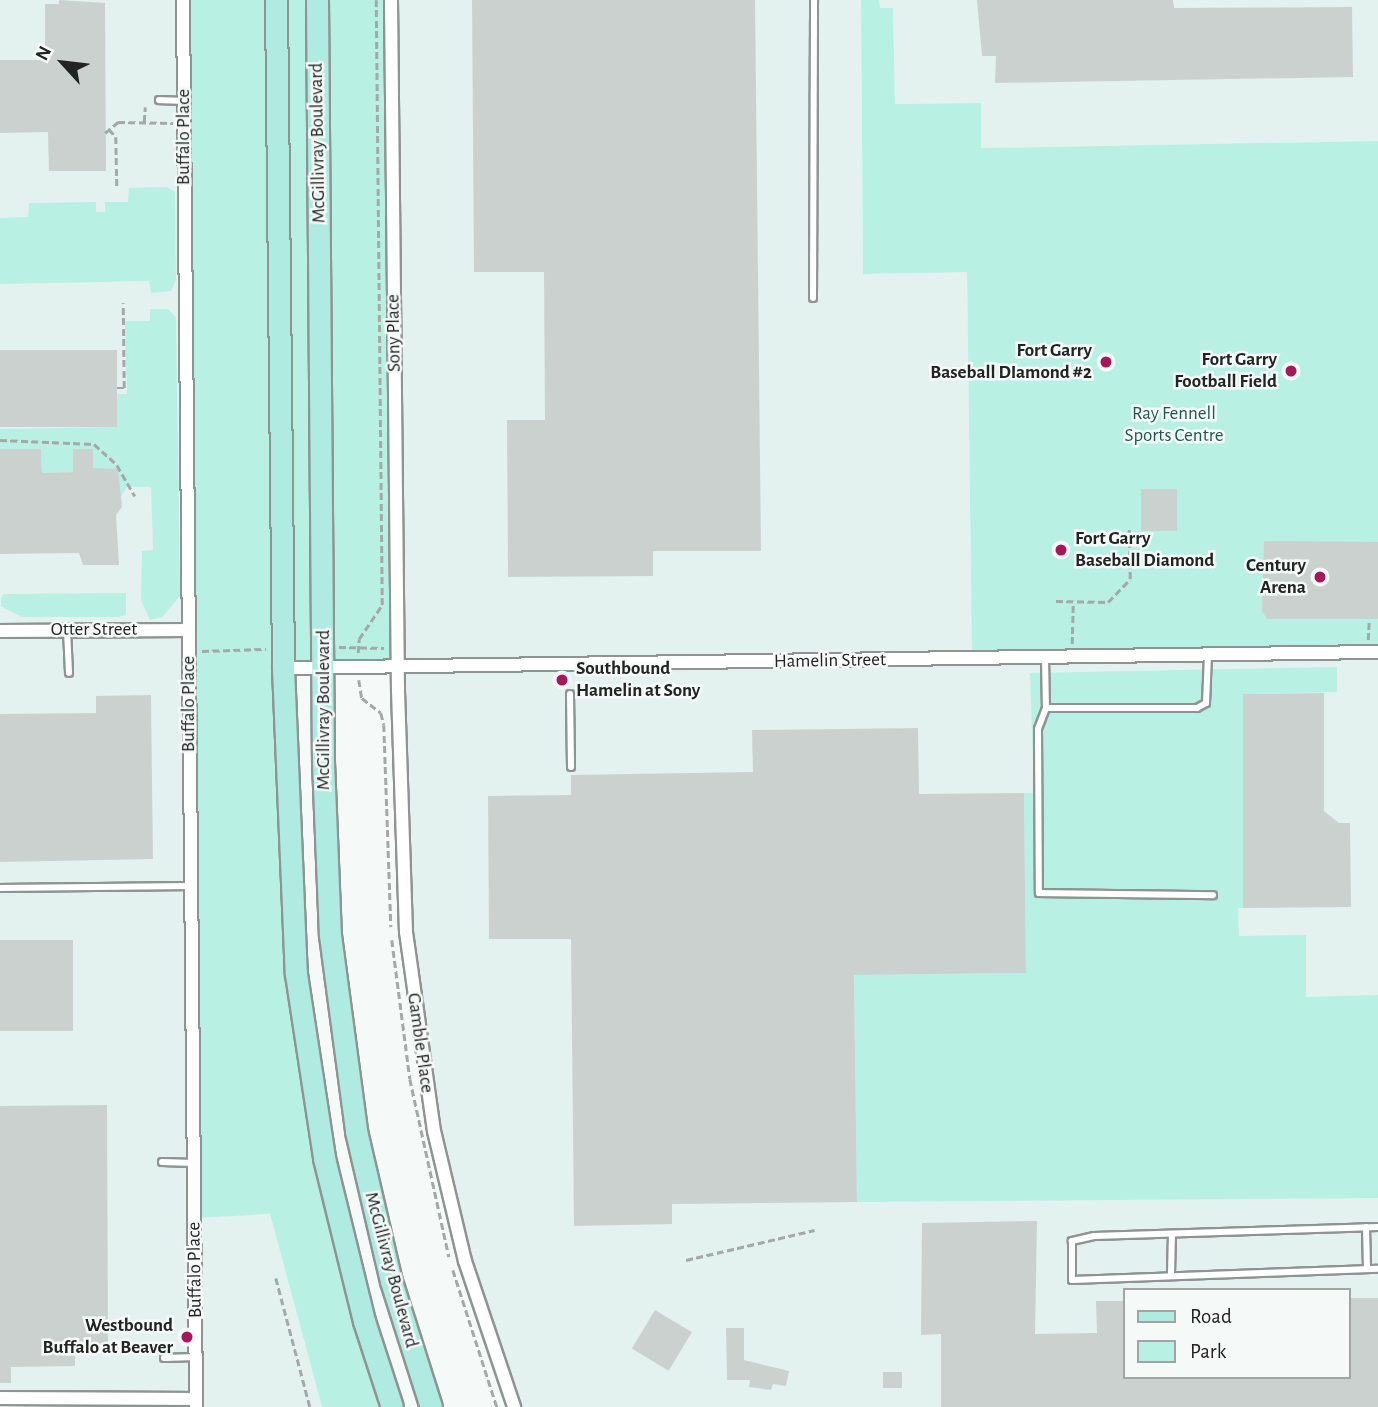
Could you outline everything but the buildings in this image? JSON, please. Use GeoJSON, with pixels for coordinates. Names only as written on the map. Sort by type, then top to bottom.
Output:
{"type":"FeatureCollection","features":[{"type":"Feature","properties":{"kind":"main road","name":"McGillivray Boulevard"},"geometry":{"type":"LineString","coordinates":[[276,0],[280,659],[289,887],[303,1034],[339,1225],[392,1407]]}},
{"type":"Feature","properties":{"kind":"main road","name":"McGillivray Boulevard"},"geometry":{"type":"LineString","coordinates":[[317,0],[325,861],[343,1056],[385,1256],[432,1407]]}},
{"type":"Feature","properties":{"kind":"street","name":"Buffalo Place"},"geometry":{"type":"LineString","coordinates":[[183,0],[189,886],[196,1403]]}},
{"type":"Feature","properties":{"kind":"street","name":"Sony Place"},"geometry":{"type":"LineString","coordinates":[[391,0],[398,667]]}},
{"type":"Feature","properties":{"kind":"street","name":"Otter Street"},"geometry":{"type":"LineString","coordinates":[[0,631],[188,629]]}},
{"type":"Feature","properties":{"kind":"street","name":"Hamelin Street"},"geometry":{"type":"LineString","coordinates":[[280,659],[325,668],[1373,652]]}},
{"type":"Feature","properties":{"kind":"street","name":"Gamble Place"},"geometry":{"type":"LineString","coordinates":[[398,667],[406,932],[424,1078],[465,1261],[514,1407]]}},
{"type":"Feature","properties":{"kind":"street"},"geometry":{"type":"LineString","coordinates":[[0,1398],[196,1403]]}},
{"type":"Feature","properties":{"kind":"lane"},"geometry":{"type":"LineString","coordinates":[[813,298],[814,0]]}},
{"type":"Feature","properties":{"kind":"lane"},"geometry":{"type":"LineString","coordinates":[[159,100],[183,101]]}},
{"type":"Feature","properties":{"kind":"lane"},"geometry":{"type":"LineString","coordinates":[[67,631],[69,673]]}},
{"type":"Feature","properties":{"kind":"lane"},"geometry":{"type":"LineString","coordinates":[[1046,708],[1197,708],[1206,703],[1208,655]]}},
{"type":"Feature","properties":{"kind":"lane"},"geometry":{"type":"LineString","coordinates":[[1045,658],[1046,708],[1038,729],[1040,893],[1213,895]]}},
{"type":"Feature","properties":{"kind":"lane"},"geometry":{"type":"LineString","coordinates":[[570,694],[571,767]]}},
{"type":"Feature","properties":{"kind":"lane"},"geometry":{"type":"LineString","coordinates":[[0,888],[189,886]]}},
{"type":"Feature","properties":{"kind":"lane"},"geometry":{"type":"LineString","coordinates":[[162,1162],[194,1163]]}},
{"type":"Feature","properties":{"kind":"lane"},"geometry":{"type":"LineString","coordinates":[[1366,1227],[1367,1269]]}},
{"type":"Feature","properties":{"kind":"lane"},"geometry":{"type":"LineString","coordinates":[[1378,1227],[1172,1234],[1072,1241],[1072,1280],[1171,1274],[1378,1269]]}},
{"type":"Feature","properties":{"kind":"lane"},"geometry":{"type":"LineString","coordinates":[[1171,1274],[1172,1234]]}},
{"type":"Feature","properties":{"kind":"lane"},"geometry":{"type":"LineString","coordinates":[[164,1358],[196,1357]]}},
{"type":"Feature","properties":{"kind":"path"},"geometry":{"type":"LineString","coordinates":[[358,649],[359,639],[382,605],[376,0]]}},
{"type":"Feature","properties":{"kind":"path"},"geometry":{"type":"LineString","coordinates":[[144,122],[145,107]]}},
{"type":"Feature","properties":{"kind":"path"},"geometry":{"type":"LineString","coordinates":[[105,133],[118,122],[183,123]]}},
{"type":"Feature","properties":{"kind":"path"},"geometry":{"type":"LineString","coordinates":[[110,129],[116,137],[117,186]]}},
{"type":"Feature","properties":{"kind":"path"},"geometry":{"type":"LineString","coordinates":[[117,388],[124,388],[123,303]]}},
{"type":"Feature","properties":{"kind":"path"},"geometry":{"type":"LineString","coordinates":[[0,440],[94,444],[117,465],[135,496]]}},
{"type":"Feature","properties":{"kind":"path"},"geometry":{"type":"LineString","coordinates":[[1056,601],[1108,602],[1130,579],[1129,529]]}},
{"type":"Feature","properties":{"kind":"path"},"geometry":{"type":"LineString","coordinates":[[1072,657],[1073,602]]}},
{"type":"Feature","properties":{"kind":"path"},"geometry":{"type":"LineString","coordinates":[[1369,619],[1373,652]]}},
{"type":"Feature","properties":{"kind":"path"},"geometry":{"type":"LineString","coordinates":[[331,647],[398,647]]}},
{"type":"Feature","properties":{"kind":"path"},"geometry":{"type":"LineString","coordinates":[[188,651],[280,659]]}},
{"type":"Feature","properties":{"kind":"path"},"geometry":{"type":"LineString","coordinates":[[686,1260],[815,1230]]}},
{"type":"Feature","properties":{"kind":"path"},"geometry":{"type":"LineString","coordinates":[[276,1278],[310,1407]]}},
{"type":"Feature","properties":{"kind":"shaded area"},"geometry":{"type":"Polygon","coordinates":[[[0,0],[183,0],[253,1215],[270,1214],[322,1407],[0,1407],[0,0]]]}},
{"type":"Feature","properties":{"kind":"shaded area"},"geometry":{"type":"Polygon","coordinates":[[[392,0],[861,0],[863,274],[967,271],[972,658],[1378,652],[1378,1407],[514,1407],[448,1194],[406,932],[392,0]]]}},
{"type":"Feature","properties":{"kind":"shaded area"},"geometry":{"type":"Polygon","coordinates":[[[879,0],[1378,0],[1378,141],[981,148],[981,103],[895,104],[893,9],[879,8],[879,0]]]}},
{"type":"Feature","properties":{"kind":"green space"},"geometry":{"type":"Polygon","coordinates":[[[183,0],[391,0],[398,667],[283,668],[303,1034],[392,1407],[322,1407],[270,1214],[194,1218],[183,0]]]}},
{"type":"Feature","properties":{"kind":"green space","name":"Ray Fennell Sports Centre"},"geometry":{"type":"Polygon","coordinates":[[[861,0],[879,0],[880,8],[893,8],[895,104],[981,103],[981,148],[1378,141],[1378,652],[972,659],[967,272],[863,274],[861,0]]]}},
{"type":"Feature","properties":{"kind":"green space"},"geometry":{"type":"Polygon","coordinates":[[[167,187],[175,192],[176,280],[171,291],[151,293],[149,281],[0,284],[0,218],[28,217],[29,203],[96,202],[96,212],[105,212],[105,202],[128,202],[129,188],[167,187]]]}},
{"type":"Feature","properties":{"kind":"green space"},"geometry":{"type":"Polygon","coordinates":[[[150,309],[168,309],[176,317],[180,596],[162,617],[150,620],[141,600],[142,551],[153,550],[151,487],[127,487],[120,498],[118,472],[93,471],[93,450],[80,472],[42,473],[41,449],[0,449],[0,429],[117,427],[117,394],[127,394],[125,321],[150,321],[150,309]]]}},
{"type":"Feature","properties":{"kind":"green space"},"geometry":{"type":"Polygon","coordinates":[[[126,593],[126,615],[119,617],[21,617],[1,606],[3,594],[126,593]]]}},
{"type":"Feature","properties":{"kind":"green space"},"geometry":{"type":"Polygon","coordinates":[[[1337,667],[1337,692],[1243,694],[1243,908],[1238,908],[1239,936],[1306,935],[1306,997],[1378,995],[1378,1198],[857,1202],[854,975],[1026,973],[1024,793],[1034,793],[1030,673],[1337,667]]]}},
{"type":"Feature","properties":{"kind":"place","name":"Fort Garry Baseball DIamond #2"},"geometry":{"type":"Point","coordinates":[1106,362]}},
{"type":"Feature","properties":{"kind":"place","name":"Fort Garry Football Field"},"geometry":{"type":"Point","coordinates":[1291,371]}},
{"type":"Feature","properties":{"kind":"place","name":"Fort Garry Baseball Diamond"},"geometry":{"type":"Point","coordinates":[1061,550]}},
{"type":"Feature","properties":{"kind":"place","name":"Century Arena"},"geometry":{"type":"Point","coordinates":[1320,577]}},
{"type":"Feature","properties":{"kind":"place","name":"Southbound Hamelin at Sony"},"geometry":{"type":"Point","coordinates":[562,680]}},
{"type":"Feature","properties":{"kind":"place","name":"Westbound Buffalo at Beaver"},"geometry":{"type":"Point","coordinates":[187,1337]}}]}
